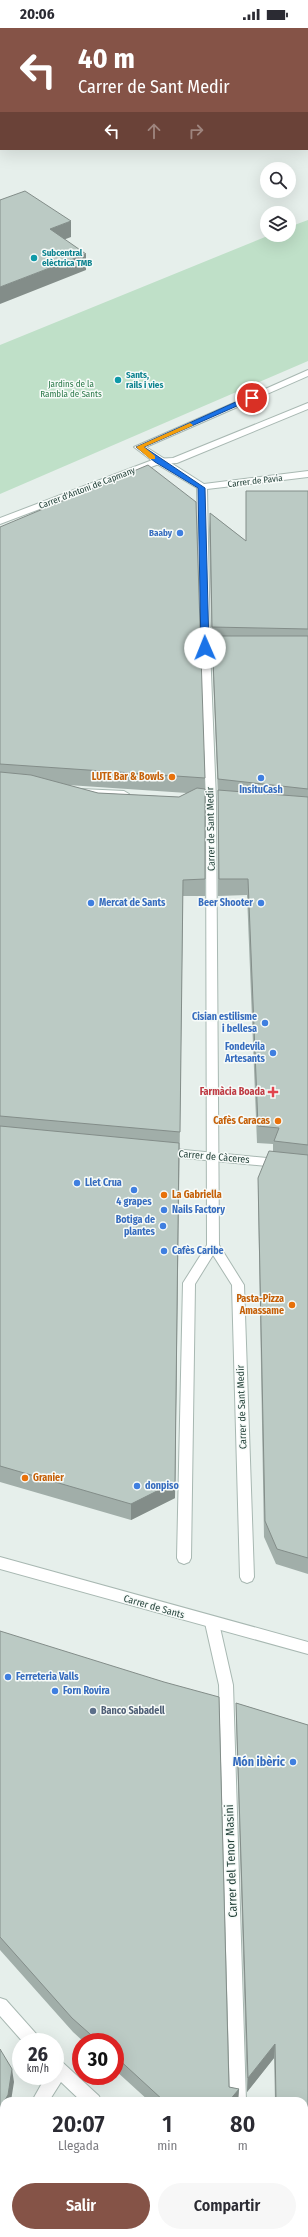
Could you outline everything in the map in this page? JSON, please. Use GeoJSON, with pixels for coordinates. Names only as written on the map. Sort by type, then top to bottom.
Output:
{"type":"FeatureCollection","features":[{"type":"Feature","properties":{"kind":"street"},"geometry":{"type":"LineString","coordinates":[[202,488],[158,461],[139,447],[308,373]]}},
{"type":"Feature","properties":{"kind":"street","name":"Carrer d'Antoni de Capmany"},"geometry":{"type":"LineString","coordinates":[[0,521],[158,461],[174,461],[308,406]]}},
{"type":"Feature","properties":{"kind":"street","name":"Carrer de Pavia"},"geometry":{"type":"LineString","coordinates":[[202,488],[308,474]]}},
{"type":"Feature","properties":{"kind":"street","name":"Carrer de Sant Medir"},"geometry":{"type":"LineString","coordinates":[[202,488],[209,648],[213,1245],[238,1285],[248,1577]]}},
{"type":"Feature","properties":{"kind":"street"},"geometry":{"type":"LineString","coordinates":[[74,791],[137,795]]}},
{"type":"Feature","properties":{"kind":"street","name":"Carrer de Càceres"},"geometry":{"type":"LineString","coordinates":[[149,1151],[308,1166]]}},
{"type":"Feature","properties":{"kind":"street"},"geometry":{"type":"LineString","coordinates":[[184,1558],[189,1283],[213,1245]]}},
{"type":"Feature","properties":{"kind":"street","name":"Carrer de Sants"},"geometry":{"type":"LineString","coordinates":[[0,1563],[212,1623],[308,1648]]}},
{"type":"Feature","properties":{"kind":"street","name":"Carrer del Tenor Masini"},"geometry":{"type":"LineString","coordinates":[[212,1623],[226,1685],[238,2097]]}},
{"type":"Feature","properties":{"kind":"street"},"geometry":{"type":"LineString","coordinates":[[0,2005],[25,2033]]}},
{"type":"Feature","properties":{"kind":"street"},"geometry":{"type":"LineString","coordinates":[[64,2074],[89,2097]]}},
{"type":"Feature","properties":{"kind":"street"},"geometry":{"type":"LineString","coordinates":[[42,2097],[48,2085]]}},
{"type":"Feature","properties":{"kind":"green space","name":"Jardins de la Rambla de Sants"},"geometry":{"type":"Polygon","coordinates":[[[308,220],[308,361],[0,494],[0,345],[260,239],[260,242],[296,242],[296,224],[308,220]]]}},
{"type":"Feature","properties":{"kind":"building","name":"Subcentral elèctrica TMB"},"geometry":{"type":"Polygon","coordinates":[[[25,191],[71,221],[50,229],[86,254],[0,287],[0,200],[25,191]]]}},
{"type":"Feature","properties":{"kind":"building"},"geometry":{"type":"Polygon","coordinates":[[[148,465],[196,502],[205,778],[0,764],[0,527],[148,465]]]}},
{"type":"Feature","properties":{"kind":"building"},"geometry":{"type":"Polygon","coordinates":[[[246,491],[308,491],[308,629],[212,627],[210,513],[246,541],[246,491]]]}},
{"type":"Feature","properties":{"kind":"building"},"geometry":{"type":"Polygon","coordinates":[[[212,636],[308,636],[308,789],[218,779],[212,636]]]}},
{"type":"Feature","properties":{"kind":"building","name":"Mercat de Sants"},"geometry":{"type":"Polygon","coordinates":[[[0,772],[31,775],[98,793],[179,797],[197,788],[205,789],[205,879],[183,880],[180,1132],[0,1116],[0,772]]]}},
{"type":"Feature","properties":{"kind":"building"},"geometry":{"type":"Polygon","coordinates":[[[218,790],[308,797],[308,1145],[274,1141],[279,1128],[258,1126],[248,879],[219,879],[218,790]]]}},
{"type":"Feature","properties":{"kind":"building"},"geometry":{"type":"Polygon","coordinates":[[[0,1126],[179,1143],[175,1482],[131,1504],[0,1466],[0,1126]]]}},
{"type":"Feature","properties":{"kind":"building"},"geometry":{"type":"Polygon","coordinates":[[[269,1151],[308,1155],[308,1558],[277,1549],[265,1521],[258,1178],[269,1151]]]}},
{"type":"Feature","properties":{"kind":"building"},"geometry":{"type":"Polygon","coordinates":[[[0,1631],[164,1682],[219,1697],[229,2087],[239,2089],[232,2097],[160,2097],[124,2064],[124,2033],[89,2033],[72,2018],[0,1937],[0,1631]]]}},
{"type":"Feature","properties":{"kind":"building"},"geometry":{"type":"Polygon","coordinates":[[[236,1703],[308,1725],[308,2097],[276,2097],[275,2044],[248,2078],[236,1703]]]}},
{"type":"Feature","properties":{"kind":"building"},"geometry":{"type":"Polygon","coordinates":[[[0,2049],[12,2069],[7,2097],[0,2097],[0,2049]]]}},
{"type":"Feature","properties":{"kind":"slow traffic"},"geometry":{"type":"LineString","coordinates":[[153,457],[139,447],[190,425]]}},
{"type":"Feature","properties":{"kind":"place","name":"Subcentral elèctrica TMB"},"geometry":{"type":"Point","coordinates":[34,258]}},
{"type":"Feature","properties":{"kind":"place","name":"Sants, rails i vies"},"geometry":{"type":"Point","coordinates":[118,380]}},
{"type":"Feature","properties":{"kind":"place","name":"Baaby"},"geometry":{"type":"Point","coordinates":[180,533]}},
{"type":"Feature","properties":{"kind":"place","name":"LUTE Bar & Bowls"},"geometry":{"type":"Point","coordinates":[172,777]}},
{"type":"Feature","properties":{"kind":"place","name":"InsituCash"},"geometry":{"type":"Point","coordinates":[261,778]}},
{"type":"Feature","properties":{"kind":"place","name":"Mercat de Sants"},"geometry":{"type":"Point","coordinates":[91,903]}},
{"type":"Feature","properties":{"kind":"place","name":"Beer Shooter"},"geometry":{"type":"Point","coordinates":[261,903]}},
{"type":"Feature","properties":{"kind":"place","name":"Cisian estilisme i bellesa"},"geometry":{"type":"Point","coordinates":[265,1023]}},
{"type":"Feature","properties":{"kind":"place","name":"Fondevila Artesants"},"geometry":{"type":"Point","coordinates":[273,1053]}},
{"type":"Feature","properties":{"kind":"place","name":"Farmàcia Boada"},"geometry":{"type":"Point","coordinates":[273,1092]}},
{"type":"Feature","properties":{"kind":"place","name":"Cafès Caracas"},"geometry":{"type":"Point","coordinates":[278,1121]}},
{"type":"Feature","properties":{"kind":"place","name":"Llet Crua"},"geometry":{"type":"Point","coordinates":[77,1183]}},
{"type":"Feature","properties":{"kind":"place","name":"4 grapes"},"geometry":{"type":"Point","coordinates":[134,1190]}},
{"type":"Feature","properties":{"kind":"place","name":"La Gabriella"},"geometry":{"type":"Point","coordinates":[164,1195]}},
{"type":"Feature","properties":{"kind":"place","name":"Nails Factory"},"geometry":{"type":"Point","coordinates":[164,1210]}},
{"type":"Feature","properties":{"kind":"place","name":"Botiga de plantes"},"geometry":{"type":"Point","coordinates":[163,1226]}},
{"type":"Feature","properties":{"kind":"place","name":"Cafès Caribe"},"geometry":{"type":"Point","coordinates":[164,1251]}},
{"type":"Feature","properties":{"kind":"place","name":"Pasta-Pizza Amassame"},"geometry":{"type":"Point","coordinates":[292,1305]}},
{"type":"Feature","properties":{"kind":"place","name":"Granier"},"geometry":{"type":"Point","coordinates":[25,1478]}},
{"type":"Feature","properties":{"kind":"place","name":"donpiso"},"geometry":{"type":"Point","coordinates":[137,1486]}},
{"type":"Feature","properties":{"kind":"place","name":"Ferreteria Valls"},"geometry":{"type":"Point","coordinates":[8,1677]}},
{"type":"Feature","properties":{"kind":"place","name":"Forn Rovira"},"geometry":{"type":"Point","coordinates":[55,1691]}},
{"type":"Feature","properties":{"kind":"place","name":"Banco Sabadell"},"geometry":{"type":"Point","coordinates":[93,1711]}},
{"type":"Feature","properties":{"kind":"place","name":"Món ibèric"},"geometry":{"type":"Point","coordinates":[293,1762]}},
{"type":"Feature","properties":{"kind":"route"},"geometry":{"type":"LineString","coordinates":[[205,648],[202,488],[158,461],[139,447],[252,398]]}}]}
